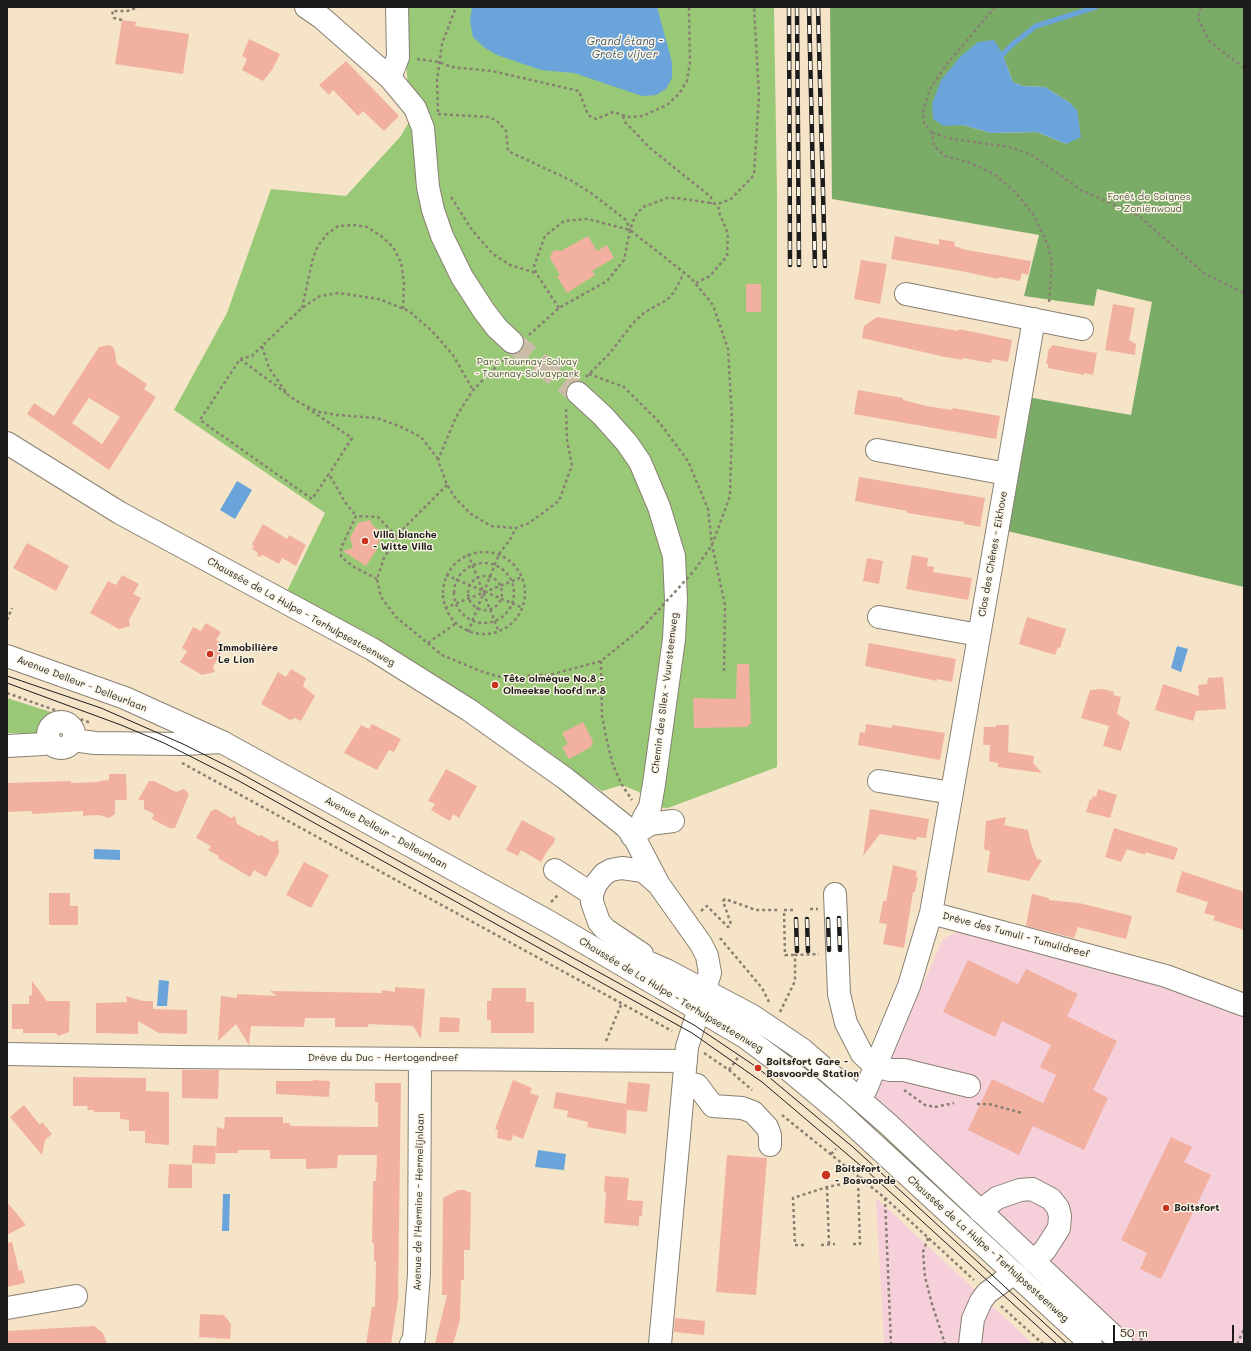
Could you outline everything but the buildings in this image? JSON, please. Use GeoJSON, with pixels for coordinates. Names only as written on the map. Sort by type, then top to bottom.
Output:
{"type":"FeatureCollection","features":[{"type":"Feature","properties":{"kind":"street"},"geometry":{"type":"LineString","coordinates":[[306,7],[322,18],[390,78],[415,108],[423,128],[428,187],[432,210],[442,236],[462,277],[484,311],[514,346]]}},
{"type":"Feature","properties":{"kind":"street"},"geometry":{"type":"LineString","coordinates":[[390,78],[398,57],[396,7]]}},
{"type":"Feature","properties":{"kind":"street"},"geometry":{"type":"LineString","coordinates":[[906,294],[1082,329]]}},
{"type":"Feature","properties":{"kind":"street","name":"Clos des Chênes - Eikhove"},"geometry":{"type":"LineString","coordinates":[[931,913],[1007,474],[1040,321]]}},
{"type":"Feature","properties":{"kind":"street","name":"Chemin des Silex - Vuursteenweg"},"geometry":{"type":"LineString","coordinates":[[576,392],[603,416],[628,443],[640,462],[659,507],[674,556],[676,600],[674,639],[654,784],[650,807],[640,827],[627,844],[628,868]]}},
{"type":"Feature","properties":{"kind":"street","name":"Chaussée de La Hulpe - Terhulpsesteenweg"},"geometry":{"type":"LineString","coordinates":[[7,443],[120,513],[372,649],[469,710],[566,779],[625,826],[640,827],[659,885],[701,944],[707,956],[710,973],[705,990]]}},
{"type":"Feature","properties":{"kind":"street"},"geometry":{"type":"LineString","coordinates":[[877,450],[1007,474]]}},
{"type":"Feature","properties":{"kind":"street"},"geometry":{"type":"LineString","coordinates":[[880,617],[979,635]]}},
{"type":"Feature","properties":{"kind":"street","name":"Avenue Delleur - Delleurlaan"},"geometry":{"type":"LineString","coordinates":[[11,655],[125,698],[222,742],[551,923]]}},
{"type":"Feature","properties":{"kind":"street"},"geometry":{"type":"LineString","coordinates":[[7,746],[44,744],[50,741],[49,732],[58,722],[68,723],[71,726],[74,731],[73,740],[95,743],[183,744],[222,742]]}},
{"type":"Feature","properties":{"kind":"street"},"geometry":{"type":"LineString","coordinates":[[879,781],[952,793]]}},
{"type":"Feature","properties":{"kind":"street"},"geometry":{"type":"LineString","coordinates":[[640,827],[673,821]]}},
{"type":"Feature","properties":{"kind":"street"},"geometry":{"type":"LineString","coordinates":[[659,885],[643,871],[628,868],[611,870],[604,874],[596,884],[592,894],[594,912],[606,929],[666,970]]}},
{"type":"Feature","properties":{"kind":"street"},"geometry":{"type":"LineString","coordinates":[[555,870],[592,894]]}},
{"type":"Feature","properties":{"kind":"street"},"geometry":{"type":"LineString","coordinates":[[835,894],[839,994],[846,1023],[862,1054],[875,1066],[890,1070],[904,1070],[967,1098]]}},
{"type":"Feature","properties":{"kind":"street","name":"Drève des Tumuli - Tumulidreef"},"geometry":{"type":"LineString","coordinates":[[859,1098],[866,1089],[909,986],[931,913],[1166,976],[1244,1006]]}},
{"type":"Feature","properties":{"kind":"street","name":"Chaussée de La Hulpe - Terhulpsesteenweg"},"geometry":{"type":"LineString","coordinates":[[551,923],[666,970],[751,1015],[803,1050],[859,1098],[1122,1344]]}},
{"type":"Feature","properties":{"kind":"street","name":"Chaussée de La Hulpe - Terhulpsesteenweg"},"geometry":{"type":"LineString","coordinates":[[551,923],[698,1011],[745,1037],[789,1070],[838,1111],[1091,1344]]}},
{"type":"Feature","properties":{"kind":"street"},"geometry":{"type":"LineString","coordinates":[[660,1344],[687,1051],[705,990]]}},
{"type":"Feature","properties":{"kind":"street","name":"Drève du Duc - Hertogendreef"},"geometry":{"type":"LineString","coordinates":[[7,1054],[420,1059],[687,1051]]}},
{"type":"Feature","properties":{"kind":"street","name":"Avenue de l'Hermine - Hermelijnlaan"},"geometry":{"type":"LineString","coordinates":[[411,1344],[414,1338],[419,1274],[420,1059]]}},
{"type":"Feature","properties":{"kind":"street"},"geometry":{"type":"LineString","coordinates":[[684,1082],[697,1085],[713,1106],[742,1108],[752,1112],[767,1127],[770,1135],[770,1145]]}},
{"type":"Feature","properties":{"kind":"street"},"geometry":{"type":"LineString","coordinates":[[980,1211],[997,1198],[1020,1190],[1032,1189],[1051,1198],[1058,1208],[1060,1216],[1059,1228],[1045,1250],[1033,1262]]}},
{"type":"Feature","properties":{"kind":"street"},"geometry":{"type":"LineString","coordinates":[[970,1344],[973,1319],[987,1293],[1014,1273]]}},
{"type":"Feature","properties":{"kind":"street"},"geometry":{"type":"LineString","coordinates":[[7,1308],[76,1296]]}},
{"type":"Feature","properties":{"kind":"path"},"geometry":{"type":"LineString","coordinates":[[122,20],[114,18],[112,11],[127,11],[139,7]]}},
{"type":"Feature","properties":{"kind":"path"},"geometry":{"type":"LineString","coordinates":[[438,122],[437,81],[439,62],[442,44],[456,7]]}},
{"type":"Feature","properties":{"kind":"path"},"geometry":{"type":"LineString","coordinates":[[398,57],[439,62],[451,67],[492,71],[579,91],[588,115],[596,119],[613,112],[630,117],[643,116],[667,105],[679,94],[687,81],[690,62],[689,7]]}},
{"type":"Feature","properties":{"kind":"path"},"geometry":{"type":"LineString","coordinates":[[438,460],[456,417],[473,390],[514,346],[558,308],[607,281],[624,260],[630,230],[635,216],[644,207],[650,203],[667,198],[718,204],[731,199],[754,175],[759,96],[754,7]]}},
{"type":"Feature","properties":{"kind":"path"},"geometry":{"type":"LineString","coordinates":[[995,7],[946,66],[930,90],[923,111],[924,123],[932,133],[934,146],[945,156],[968,162],[994,174],[1017,194],[1032,214],[1047,243],[1052,262],[1052,279],[1040,321]]}},
{"type":"Feature","properties":{"kind":"path"},"geometry":{"type":"LineString","coordinates":[[1201,7],[1198,18],[1209,41],[1244,68]]}},
{"type":"Feature","properties":{"kind":"path"},"geometry":{"type":"LineString","coordinates":[[438,114],[462,117],[488,117],[496,120],[506,131],[508,151],[572,181],[591,193],[626,220],[630,230]]}},
{"type":"Feature","properties":{"kind":"path"},"geometry":{"type":"LineString","coordinates":[[623,115],[625,122],[650,148],[711,197],[711,204]]}},
{"type":"Feature","properties":{"kind":"path"},"geometry":{"type":"LineString","coordinates":[[932,133],[953,139],[1010,146],[1032,155],[1081,190],[1139,216],[1205,274],[1244,292]]}},
{"type":"Feature","properties":{"kind":"path"},"geometry":{"type":"LineString","coordinates":[[450,194],[455,206],[472,230],[493,254],[510,265],[536,273]]}},
{"type":"Feature","properties":{"kind":"path"},"geometry":{"type":"LineString","coordinates":[[696,283],[710,276],[727,256],[728,234],[719,212],[718,204]]}},
{"type":"Feature","properties":{"kind":"path"},"geometry":{"type":"LineString","coordinates":[[447,485],[397,537],[384,558],[377,579],[381,597],[396,617],[442,656],[480,671],[504,678],[553,674],[601,661],[642,628],[694,571],[712,545],[730,496],[732,420],[728,349],[713,305],[696,283],[630,230],[588,219],[564,221],[545,236],[534,266],[536,273],[558,308]]}},
{"type":"Feature","properties":{"kind":"path"},"geometry":{"type":"LineString","coordinates":[[302,308],[312,258],[318,246],[327,234],[338,226],[355,225],[367,227],[382,236],[393,248],[401,262],[404,283],[402,309]]}},
{"type":"Feature","properties":{"kind":"path"},"geometry":{"type":"LineString","coordinates":[[300,403],[320,412],[337,415],[377,418],[399,426],[421,437],[438,460],[447,485],[456,499],[471,514],[491,526],[516,528],[529,523],[559,501],[572,465],[567,440],[576,392],[589,374],[610,353],[633,323],[646,312],[667,300],[674,292],[684,273]]}},
{"type":"Feature","properties":{"kind":"path"},"geometry":{"type":"LineString","coordinates":[[240,359],[288,395],[352,438],[312,499],[200,420],[240,359],[252,356],[276,330],[302,308],[320,296],[338,293],[379,299],[409,311],[432,331],[453,355],[473,390]]}},
{"type":"Feature","properties":{"kind":"path"},"geometry":{"type":"LineString","coordinates":[[262,346],[269,368],[288,395]]}},
{"type":"Feature","properties":{"kind":"path"},"geometry":{"type":"LineString","coordinates":[[589,374],[624,387],[659,422],[688,461],[708,509],[712,545],[725,605],[724,673]]}},
{"type":"Feature","properties":{"kind":"path"},"geometry":{"type":"LineString","coordinates":[[329,474],[345,502],[356,516],[378,517],[397,537]]}},
{"type":"Feature","properties":{"kind":"path"},"geometry":{"type":"LineString","coordinates":[[356,516],[341,548],[341,557],[354,567],[377,579]]}},
{"type":"Feature","properties":{"kind":"path"},"geometry":{"type":"LineString","coordinates":[[468,632],[499,554],[511,538],[516,528]]}},
{"type":"Feature","properties":{"kind":"path"},"geometry":{"type":"LineString","coordinates":[[483,551],[499,554],[512,562],[522,577],[526,593],[523,608],[513,623],[499,632],[486,635],[468,632],[455,624],[445,608],[442,591],[446,575],[455,562],[468,554],[483,551]]}},
{"type":"Feature","properties":{"kind":"path"},"geometry":{"type":"LineString","coordinates":[[468,554],[499,632]]}},
{"type":"Feature","properties":{"kind":"path"},"geometry":{"type":"LineString","coordinates":[[482,562],[495,564],[505,571],[512,581],[515,594],[513,604],[506,614],[495,621],[485,623],[473,621],[462,614],[456,604],[454,592],[456,579],[462,571],[472,564],[482,562]]}},
{"type":"Feature","properties":{"kind":"path"},"geometry":{"type":"LineString","coordinates":[[446,575],[523,608]]}},
{"type":"Feature","properties":{"kind":"path"},"geometry":{"type":"LineString","coordinates":[[490,576],[497,580],[501,586],[501,599],[496,606],[490,609],[478,608],[472,604],[467,592],[469,585],[477,577],[490,576]]}},
{"type":"Feature","properties":{"kind":"path"},"geometry":{"type":"LineString","coordinates":[[445,608],[522,577]]}},
{"type":"Feature","properties":{"kind":"path"},"geometry":{"type":"LineString","coordinates":[[7,620],[12,608]]}},
{"type":"Feature","properties":{"kind":"path"},"geometry":{"type":"LineString","coordinates":[[428,643],[455,624]]}},
{"type":"Feature","properties":{"kind":"path"},"geometry":{"type":"LineString","coordinates":[[601,661],[602,716],[613,765],[640,827]]}},
{"type":"Feature","properties":{"kind":"path"},"geometry":{"type":"LineString","coordinates":[[7,693],[93,723]]}},
{"type":"Feature","properties":{"kind":"path"},"geometry":{"type":"LineString","coordinates":[[177,761],[670,1030],[687,1051],[729,1070],[755,1093]]}},
{"type":"Feature","properties":{"kind":"path"},"geometry":{"type":"LineString","coordinates":[[700,911],[706,906],[728,927],[731,924],[723,901],[725,899],[756,910],[780,910]]}},
{"type":"Feature","properties":{"kind":"path"},"geometry":{"type":"LineString","coordinates":[[793,910],[784,910],[785,955],[819,954],[819,951]]}},
{"type":"Feature","properties":{"kind":"path"},"geometry":{"type":"LineString","coordinates":[[780,1013],[795,982],[795,955]]}},
{"type":"Feature","properties":{"kind":"path"},"geometry":{"type":"LineString","coordinates":[[606,1043],[621,1004]]}},
{"type":"Feature","properties":{"kind":"path"},"geometry":{"type":"LineString","coordinates":[[729,1070],[742,1052]]}},
{"type":"Feature","properties":{"kind":"path"},"geometry":{"type":"LineString","coordinates":[[900,1086],[916,1100],[925,1105],[935,1106],[967,1098],[1022,1113]]}},
{"type":"Feature","properties":{"kind":"path"},"geometry":{"type":"LineString","coordinates":[[776,1110],[885,1198],[1043,1344]]}},
{"type":"Feature","properties":{"kind":"path"},"geometry":{"type":"LineString","coordinates":[[831,1154],[836,1149]]}},
{"type":"Feature","properties":{"kind":"path"},"geometry":{"type":"LineString","coordinates":[[804,1245],[795,1245],[794,1198],[860,1179],[864,1175]]}},
{"type":"Feature","properties":{"kind":"path"},"geometry":{"type":"LineString","coordinates":[[853,1244],[860,1244],[860,1179]]}},
{"type":"Feature","properties":{"kind":"path"},"geometry":{"type":"LineString","coordinates":[[827,1188],[829,1244]]}},
{"type":"Feature","properties":{"kind":"path"},"geometry":{"type":"LineString","coordinates":[[885,1198],[891,1344]]}},
{"type":"Feature","properties":{"kind":"path"},"geometry":{"type":"LineString","coordinates":[[928,1238],[923,1252],[925,1277],[932,1304],[946,1344]]}},
{"type":"Feature","properties":{"kind":"path"},"geometry":{"type":"LineString","coordinates":[[821,1245],[835,1244]]}},
{"type":"Feature","properties":{"kind":"path"},"geometry":{"type":"LineString","coordinates":[[1237,1344],[1244,1329]]}},
{"type":"Feature","properties":{"kind":"shaded area"},"geometry":{"type":"Polygon","coordinates":[[[965,928],[1244,1009],[1244,1344],[1134,1344],[870,1103],[943,939],[965,928]]]}},
{"type":"Feature","properties":{"kind":"shaded area"},"geometry":{"type":"Polygon","coordinates":[[[876,1198],[1033,1344],[884,1344],[876,1198]]]}},
{"type":"Feature","properties":{"kind":"green space","name":"Parc Tournay-Solvay - Tournay-Solvaypark"},"geometry":{"type":"Polygon","coordinates":[[[401,7],[774,7],[777,195],[777,767],[668,808],[654,807],[639,792],[622,785],[602,791],[449,685],[287,591],[325,513],[174,410],[227,313],[271,189],[346,196],[400,137],[411,119],[401,7]]]}},
{"type":"Feature","properties":{"kind":"green space","name":"Forêt de Soignes - Zoniënwoud"},"geometry":{"type":"Polygon","coordinates":[[[830,7],[1244,7],[1244,587],[1003,530],[1027,397],[1131,415],[1152,302],[1097,289],[1094,306],[1024,296],[1039,235],[832,199],[830,7]],[[1002,53],[963,125],[991,133],[1037,132],[1066,144],[1070,103],[1045,87],[1023,86],[1013,82],[1002,53]]]}},
{"type":"Feature","properties":{"kind":"green space"},"geometry":{"type":"Polygon","coordinates":[[[7,698],[65,718],[58,717],[51,720],[40,734],[31,738],[31,733],[7,733],[7,698]]]}},
{"type":"Feature","properties":{"kind":"water","name":"Grand étang - Grote vijver"},"geometry":{"type":"Polygon","coordinates":[[[472,7],[657,7],[672,62],[672,78],[666,89],[656,95],[642,96],[574,73],[541,70],[497,55],[485,48],[473,37],[470,21],[472,7]]]}},
{"type":"Feature","properties":{"kind":"water"},"geometry":{"type":"Polygon","coordinates":[[[994,40],[1002,53],[1013,82],[1023,86],[1045,87],[1070,103],[1077,110],[1081,137],[1066,144],[1037,132],[991,133],[963,125],[944,126],[933,119],[932,104],[941,80],[960,57],[978,42],[994,40]]]}},
{"type":"Feature","properties":{"kind":"water"},"geometry":{"type":"Polygon","coordinates":[[[237,481],[252,490],[235,519],[220,510],[237,481]]]}},
{"type":"Feature","properties":{"kind":"water"},"geometry":{"type":"Polygon","coordinates":[[[1177,646],[1188,649],[1181,672],[1171,668],[1177,646]]]}},
{"type":"Feature","properties":{"kind":"water"},"geometry":{"type":"Polygon","coordinates":[[[94,849],[120,850],[120,860],[94,859],[94,849]]]}},
{"type":"Feature","properties":{"kind":"water"},"geometry":{"type":"Polygon","coordinates":[[[159,980],[169,981],[167,1006],[157,1006],[159,980]]]}},
{"type":"Feature","properties":{"kind":"water"},"geometry":{"type":"Polygon","coordinates":[[[538,1150],[566,1154],[564,1170],[535,1167],[538,1150]]]}},
{"type":"Feature","properties":{"kind":"water"},"geometry":{"type":"Polygon","coordinates":[[[223,1194],[230,1194],[229,1231],[222,1231],[223,1194]]]}},
{"type":"Feature","properties":{"kind":"waterway"},"geometry":{"type":"LineString","coordinates":[[998,59],[1014,43],[1036,26],[1096,7]]}},
{"type":"Feature","properties":{"kind":"tunnel"},"geometry":{"type":"LineString","coordinates":[[512,342],[578,393]]}},
{"type":"Feature","properties":{"kind":"tram line"},"geometry":{"type":"LineString","coordinates":[[7,676],[101,708],[183,744],[231,768],[694,1025],[758,1068],[854,1148],[1067,1344]]}},
{"type":"Feature","properties":{"kind":"tram line"},"geometry":{"type":"LineString","coordinates":[[7,683],[121,725],[164,743],[239,781],[692,1033],[762,1082],[867,1171],[1057,1344]]}},
{"type":"Feature","properties":{"kind":"railway"},"geometry":{"type":"LineString","coordinates":[[789,7],[790,265]]}},
{"type":"Feature","properties":{"kind":"railway"},"geometry":{"type":"LineString","coordinates":[[797,7],[799,265]]}},
{"type":"Feature","properties":{"kind":"railway"},"geometry":{"type":"LineString","coordinates":[[809,7],[815,266]]}},
{"type":"Feature","properties":{"kind":"railway"},"geometry":{"type":"LineString","coordinates":[[818,7],[825,266]]}},
{"type":"Feature","properties":{"kind":"railway"},"geometry":{"type":"LineString","coordinates":[[839,918],[840,950]]}},
{"type":"Feature","properties":{"kind":"railway"},"geometry":{"type":"LineString","coordinates":[[796,919],[797,951]]}},
{"type":"Feature","properties":{"kind":"railway"},"geometry":{"type":"LineString","coordinates":[[807,919],[808,951]]}},
{"type":"Feature","properties":{"kind":"railway"},"geometry":{"type":"LineString","coordinates":[[828,919],[829,950]]}},
{"type":"Feature","properties":{"kind":"place","name":"Villa blanche - Witte Villa"},"geometry":{"type":"Point","coordinates":[365,541]}},
{"type":"Feature","properties":{"kind":"place","name":"Immobilière Le Lion"},"geometry":{"type":"Point","coordinates":[210,654]}},
{"type":"Feature","properties":{"kind":"place","name":"Tête olmèque No.8 - Olmeekse hoofd nr.8"},"geometry":{"type":"Point","coordinates":[495,685]}},
{"type":"Feature","properties":{"kind":"place","name":"Boitsfort Gare - Bosvoorde Station"},"geometry":{"type":"Point","coordinates":[758,1068]}},
{"type":"Feature","properties":{"kind":"place","name":"Boitsfort - Bosvoorde"},"geometry":{"type":"Point","coordinates":[826,1175]}},
{"type":"Feature","properties":{"kind":"place","name":"Boitsfort"},"geometry":{"type":"Point","coordinates":[1166,1208]}}]}
